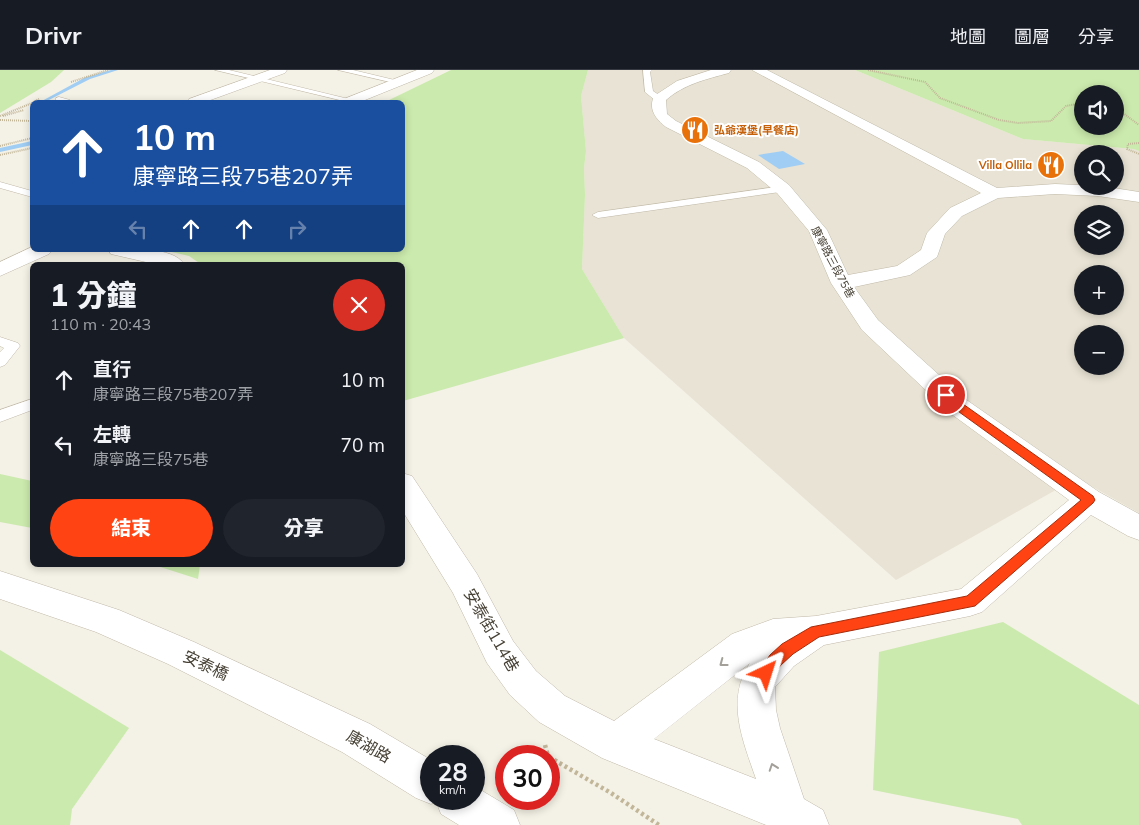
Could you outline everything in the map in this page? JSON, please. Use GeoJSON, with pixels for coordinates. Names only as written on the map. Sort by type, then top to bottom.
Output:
{"type":"FeatureCollection","features":[{"type":"Feature","properties":{"kind":"street"},"geometry":{"type":"LineString","coordinates":[[206,100],[281,70]]}},
{"type":"Feature","properties":{"kind":"street"},"geometry":{"type":"LineString","coordinates":[[356,100],[428,70]]}},
{"type":"Feature","properties":{"kind":"street"},"geometry":{"type":"LineString","coordinates":[[659,99],[667,91],[686,82],[725,70]]}},
{"type":"Feature","properties":{"kind":"street"},"geometry":{"type":"LineString","coordinates":[[758,70],[994,194]]}},
{"type":"Feature","properties":{"kind":"street","name":"康寧路三段75巷"},"geometry":{"type":"LineString","coordinates":[[659,99],[660,115],[671,124],[753,165],[783,189],[818,230],[841,283],[870,325],[959,407],[1089,500],[1139,528]]}},
{"type":"Feature","properties":{"kind":"street"},"geometry":{"type":"LineString","coordinates":[[841,283],[903,271],[930,253],[936,233],[956,212],[994,194],[1055,188],[1098,191],[1139,197]]}},
{"type":"Feature","properties":{"kind":"street"},"geometry":{"type":"LineString","coordinates":[[0,270],[38,252]]}},
{"type":"Feature","properties":{"kind":"street"},"geometry":{"type":"LineString","coordinates":[[129,252],[162,258],[169,262]]}},
{"type":"Feature","properties":{"kind":"street","name":"安泰街114巷"},"geometry":{"type":"LineString","coordinates":[[405,488],[465,584],[500,652],[523,683],[552,709],[616,744],[798,819]]}},
{"type":"Feature","properties":{"kind":"street"},"geometry":{"type":"LineString","coordinates":[[616,744],[745,645],[773,635],[816,631],[970,602],[1089,500]]}},
{"type":"Feature","properties":{"kind":"street","name":"安泰橋"},"geometry":{"type":"LineString","coordinates":[[0,585],[107,621],[305,711]]}},
{"type":"Feature","properties":{"kind":"street"},"geometry":{"type":"LineString","coordinates":[[798,819],[762,735],[756,702],[757,685],[775,660],[787,649],[816,631]]}},
{"type":"Feature","properties":{"kind":"street","name":"康湖路"},"geometry":{"type":"LineString","coordinates":[[305,711],[356,738],[420,777]]}},
{"type":"Feature","properties":{"kind":"street"},"geometry":{"type":"LineString","coordinates":[[474,810],[499,825]]}},
{"type":"Feature","properties":{"kind":"lane"},"geometry":{"type":"LineString","coordinates":[[219,70],[343,100]]}},
{"type":"Feature","properties":{"kind":"lane"},"geometry":{"type":"LineString","coordinates":[[342,70],[399,82]]}},
{"type":"Feature","properties":{"kind":"lane"},"geometry":{"type":"LineString","coordinates":[[648,70],[646,71],[649,92],[659,99]]}},
{"type":"Feature","properties":{"kind":"lane"},"geometry":{"type":"LineString","coordinates":[[0,185],[30,193]]}},
{"type":"Feature","properties":{"kind":"lane"},"geometry":{"type":"LineString","coordinates":[[598,215],[783,189]]}},
{"type":"Feature","properties":{"kind":"lane"},"geometry":{"type":"LineString","coordinates":[[0,341],[13,346],[0,362]]}},
{"type":"Feature","properties":{"kind":"lane"},"geometry":{"type":"LineString","coordinates":[[0,416],[30,405]]}},
{"type":"Feature","properties":{"kind":"path"},"geometry":{"type":"LineString","coordinates":[[868,70],[925,82],[940,98],[1000,120],[1018,123],[1051,121],[1066,106],[1074,105]]}},
{"type":"Feature","properties":{"kind":"path"},"geometry":{"type":"LineString","coordinates":[[0,118],[30,104]]}},
{"type":"Feature","properties":{"kind":"path"},"geometry":{"type":"LineString","coordinates":[[0,118],[24,110]]}},
{"type":"Feature","properties":{"kind":"path"},"geometry":{"type":"LineString","coordinates":[[1124,114],[1139,125]]}},
{"type":"Feature","properties":{"kind":"path"},"geometry":{"type":"LineString","coordinates":[[0,118],[30,121]]}},
{"type":"Feature","properties":{"kind":"path"},"geometry":{"type":"LineString","coordinates":[[0,146],[30,138]]}},
{"type":"Feature","properties":{"kind":"path"},"geometry":{"type":"LineString","coordinates":[[1139,143],[1128,144],[1127,149],[1139,154]]}},
{"type":"Feature","properties":{"kind":"path"},"geometry":{"type":"LineString","coordinates":[[0,155],[30,148]]}},
{"type":"Feature","properties":{"kind":"path"},"geometry":{"type":"LineString","coordinates":[[560,763],[611,793],[659,825]]}},
{"type":"Feature","properties":{"kind":"shaded area"},"geometry":{"type":"Polygon","coordinates":[[[588,70],[855,70],[1023,139],[1090,145],[1074,145],[1074,195],[1124,195],[1124,148],[1139,151],[1139,513],[1077,478],[896,580],[624,338],[582,269],[586,151],[581,96],[588,70]]]}},
{"type":"Feature","properties":{"kind":"green space"},"geometry":{"type":"Polygon","coordinates":[[[0,70],[64,70],[51,82],[0,113],[0,70]]]}},
{"type":"Feature","properties":{"kind":"green space"},"geometry":{"type":"Polygon","coordinates":[[[451,70],[588,70],[581,96],[586,151],[582,269],[624,338],[405,400],[405,262],[198,262],[189,256],[172,252],[405,252],[405,100],[389,100],[451,70]]]}},
{"type":"Feature","properties":{"kind":"green space"},"geometry":{"type":"Polygon","coordinates":[[[855,70],[1139,70],[1139,151],[1124,148],[1124,145],[1090,145],[1023,139],[855,70]]]}},
{"type":"Feature","properties":{"kind":"green space"},"geometry":{"type":"Polygon","coordinates":[[[0,474],[30,481],[30,528],[0,522],[0,474]]]}},
{"type":"Feature","properties":{"kind":"green space"},"geometry":{"type":"Polygon","coordinates":[[[160,567],[200,567],[198,579],[160,567]]]}},
{"type":"Feature","properties":{"kind":"green space"},"geometry":{"type":"Polygon","coordinates":[[[1003,622],[1139,705],[1139,825],[1022,825],[1018,819],[873,790],[879,652],[1003,622]]]}},
{"type":"Feature","properties":{"kind":"green space"},"geometry":{"type":"Polygon","coordinates":[[[0,650],[129,728],[72,809],[70,825],[0,825],[0,650]]]}},
{"type":"Feature","properties":{"kind":"water"},"geometry":{"type":"Polygon","coordinates":[[[783,151],[805,164],[779,169],[758,155],[783,151]]]}},
{"type":"Feature","properties":{"kind":"waterway"},"geometry":{"type":"LineString","coordinates":[[46,100],[88,78],[116,70]]}},
{"type":"Feature","properties":{"kind":"waterway"},"geometry":{"type":"LineString","coordinates":[[0,150],[30,143]]}},
{"type":"Feature","properties":{"kind":"place","name":"弘爺漢堡(早餐店)"},"geometry":{"type":"Point","coordinates":[695,130]}},
{"type":"Feature","properties":{"kind":"place","name":"Villa Ollila"},"geometry":{"type":"Point","coordinates":[1051,165]}},
{"type":"Feature","properties":{"kind":"route"},"geometry":{"type":"LineString","coordinates":[[766,673],[775,660],[787,649],[816,631],[970,602],[1089,500],[959,407],[946,395]]}}]}
